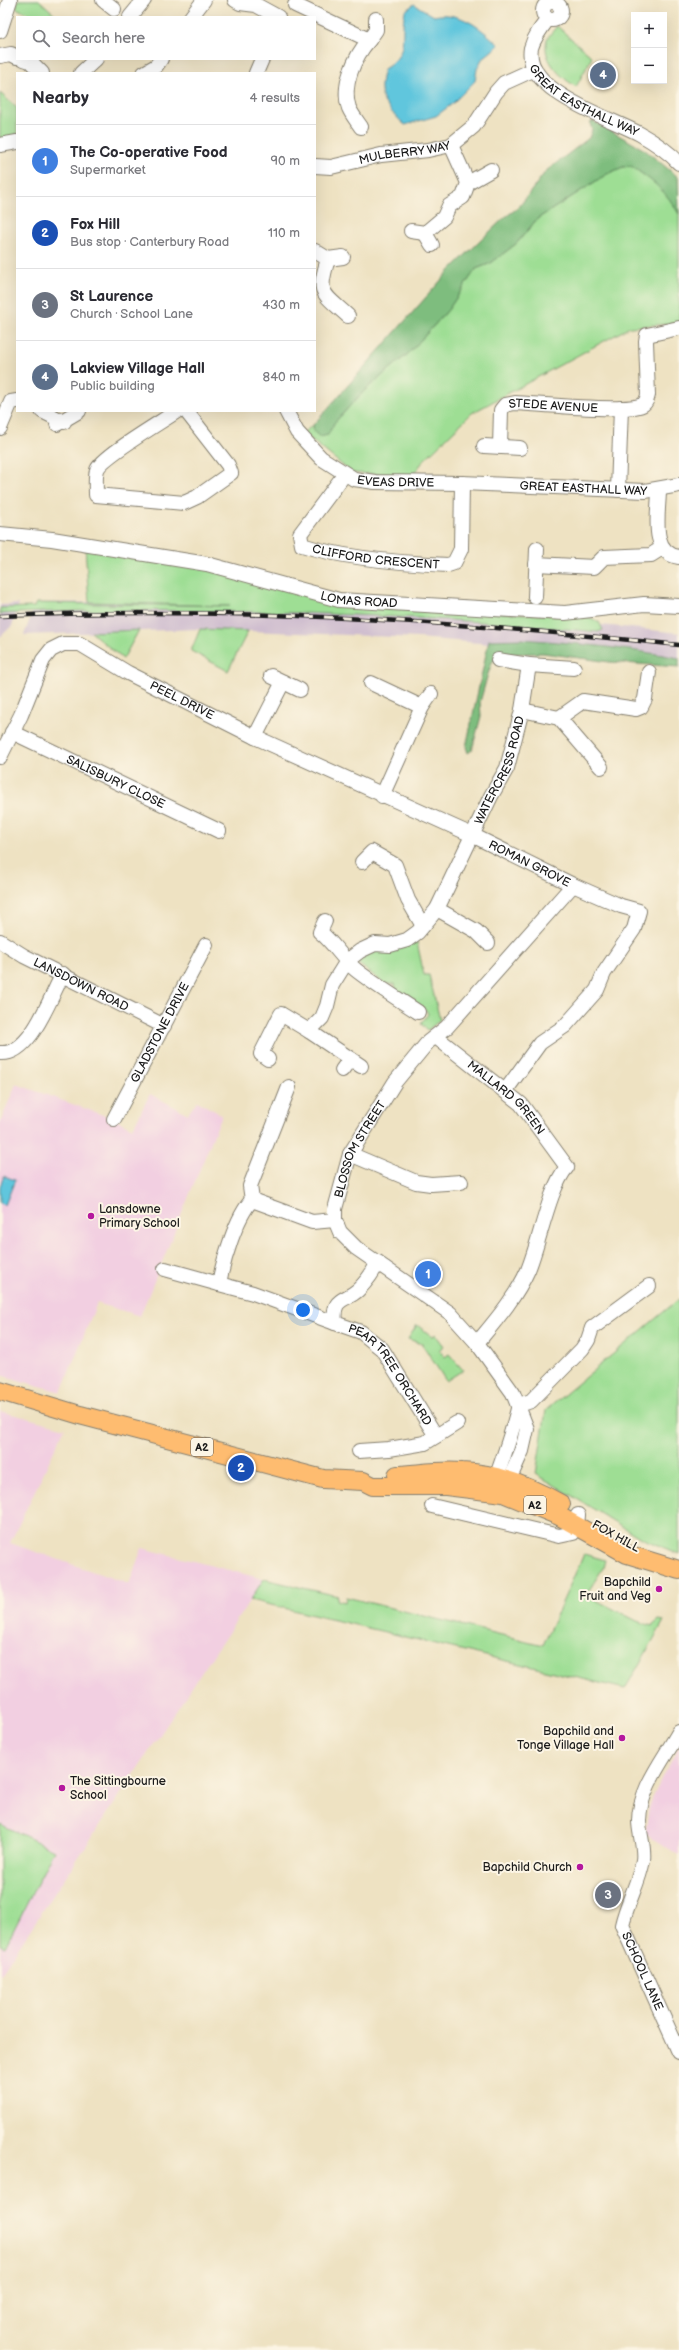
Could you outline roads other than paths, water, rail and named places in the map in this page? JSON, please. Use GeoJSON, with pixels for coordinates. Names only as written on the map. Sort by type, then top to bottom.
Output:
{"type":"FeatureCollection","features":[{"type":"Feature","properties":{"kind":"main road","name":"FOX HILL"},"geometry":{"type":"LineString","coordinates":[[0,1391],[80,1415],[323,1478],[364,1481],[373,1486],[500,1485],[550,1512],[577,1520],[646,1553],[652,1560],[679,1570]]}},
{"type":"Feature","properties":{"kind":"street"},"geometry":{"type":"LineString","coordinates":[[0,31],[10,0]]}},
{"type":"Feature","properties":{"kind":"street"},"geometry":{"type":"LineString","coordinates":[[103,0],[114,9]]}},
{"type":"Feature","properties":{"kind":"street"},"geometry":{"type":"LineString","coordinates":[[131,16],[144,0]]}},
{"type":"Feature","properties":{"kind":"street"},"geometry":{"type":"LineString","coordinates":[[192,16],[204,0]]}},
{"type":"Feature","properties":{"kind":"street"},"geometry":{"type":"LineString","coordinates":[[235,0],[240,4],[256,5],[276,16]]}},
{"type":"Feature","properties":{"kind":"street"},"geometry":{"type":"LineString","coordinates":[[288,16],[296,2],[369,40]]}},
{"type":"Feature","properties":{"kind":"street","name":"GREAT EASTHALL WAY"},"geometry":{"type":"LineString","coordinates":[[551,2],[561,8],[561,14],[554,20],[548,19],[536,34],[531,49],[531,58],[535,69],[544,82],[555,91],[592,112],[640,134],[670,153],[679,163]]}},
{"type":"Feature","properties":{"kind":"street"},"geometry":{"type":"LineString","coordinates":[[361,127],[349,107],[348,87],[350,73],[363,47],[376,30],[376,19]]}},
{"type":"Feature","properties":{"kind":"street"},"geometry":{"type":"LineString","coordinates":[[0,56],[11,54],[16,56]]}},
{"type":"Feature","properties":{"kind":"street"},"geometry":{"type":"LineString","coordinates":[[27,60],[41,72]]}},
{"type":"Feature","properties":{"kind":"street"},"geometry":{"type":"LineString","coordinates":[[82,72],[95,60]]}},
{"type":"Feature","properties":{"kind":"street"},"geometry":{"type":"LineString","coordinates":[[146,72],[156,66],[160,60]]}},
{"type":"Feature","properties":{"kind":"street"},"geometry":{"type":"LineString","coordinates":[[256,72],[262,60]]}},
{"type":"Feature","properties":{"kind":"street","name":"MULBERRY WAY"},"geometry":{"type":"LineString","coordinates":[[316,166],[331,167],[382,156],[428,150],[451,145],[474,126],[496,92],[504,83],[535,69]]}},
{"type":"Feature","properties":{"kind":"street"},"geometry":{"type":"LineString","coordinates":[[0,145],[16,142]]}},
{"type":"Feature","properties":{"kind":"street"},"geometry":{"type":"LineString","coordinates":[[451,145],[468,183]]}},
{"type":"Feature","properties":{"kind":"street"},"geometry":{"type":"LineString","coordinates":[[423,236],[444,218],[449,206],[463,197],[468,183],[491,170]]}},
{"type":"Feature","properties":{"kind":"street"},"geometry":{"type":"LineString","coordinates":[[316,252],[328,259],[343,257]]}},
{"type":"Feature","properties":{"kind":"street"},"geometry":{"type":"LineString","coordinates":[[328,259],[321,282],[324,294],[348,316]]}},
{"type":"Feature","properties":{"kind":"street","name":"STEDE AVENUE"},"geometry":{"type":"LineString","coordinates":[[500,447],[501,410],[505,405],[515,403],[621,408],[643,404],[647,400],[647,335],[679,328]]}},
{"type":"Feature","properties":{"kind":"street"},"geometry":{"type":"LineString","coordinates":[[0,428],[11,402],[16,401]]}},
{"type":"Feature","properties":{"kind":"street"},"geometry":{"type":"LineString","coordinates":[[618,490],[621,408]]}},
{"type":"Feature","properties":{"kind":"street"},"geometry":{"type":"LineString","coordinates":[[44,412],[61,423],[78,412]]}},
{"type":"Feature","properties":{"kind":"street"},"geometry":{"type":"LineString","coordinates":[[187,412],[228,465],[231,473],[184,503],[96,495],[97,470],[102,464],[113,454],[187,412]]}},
{"type":"Feature","properties":{"kind":"street","name":"EVEAS DRIVE"},"geometry":{"type":"LineString","coordinates":[[287,412],[297,432],[321,458],[344,475],[354,479],[375,482],[487,484]]}},
{"type":"Feature","properties":{"kind":"street"},"geometry":{"type":"LineString","coordinates":[[484,446],[520,448]]}},
{"type":"Feature","properties":{"kind":"street","name":"CLIFFORD CRESCENT"},"geometry":{"type":"LineString","coordinates":[[344,475],[300,534],[302,546],[323,551],[406,563],[448,565],[454,562],[461,549],[462,483]]}},
{"type":"Feature","properties":{"kind":"street","name":"GREAT EASTHALL WAY"},"geometry":{"type":"LineString","coordinates":[[487,484],[618,490],[659,490],[679,485]]}},
{"type":"Feature","properties":{"kind":"street"},"geometry":{"type":"LineString","coordinates":[[659,490],[659,539],[662,548],[666,553],[679,557]]}},
{"type":"Feature","properties":{"kind":"street","name":"LOMAS ROAD"},"geometry":{"type":"LineString","coordinates":[[0,535],[44,538],[207,564],[339,600],[565,612],[644,604],[679,606]]}},
{"type":"Feature","properties":{"kind":"street"},"geometry":{"type":"LineString","coordinates":[[536,564],[594,567],[604,557],[651,555],[662,548]]}},
{"type":"Feature","properties":{"kind":"street"},"geometry":{"type":"LineString","coordinates":[[535,597],[537,549]]}},
{"type":"Feature","properties":{"kind":"street","name":"PEEL DRIVE"},"geometry":{"type":"LineString","coordinates":[[0,756],[47,655],[51,650],[63,644],[80,644],[128,673],[255,737],[422,813]]}},
{"type":"Feature","properties":{"kind":"street"},"geometry":{"type":"LineString","coordinates":[[498,660],[529,665],[574,668]]}},
{"type":"Feature","properties":{"kind":"street"},"geometry":{"type":"LineString","coordinates":[[522,710],[529,665]]}},
{"type":"Feature","properties":{"kind":"street"},"geometry":{"type":"LineString","coordinates":[[601,767],[559,718],[583,701],[636,709],[641,708],[645,699],[649,672]]}},
{"type":"Feature","properties":{"kind":"street"},"geometry":{"type":"LineString","coordinates":[[255,737],[277,679],[300,690]]}},
{"type":"Feature","properties":{"kind":"street"},"geometry":{"type":"LineString","coordinates":[[375,690],[422,707]]}},
{"type":"Feature","properties":{"kind":"street"},"geometry":{"type":"LineString","coordinates":[[382,796],[422,707],[431,694]]}},
{"type":"Feature","properties":{"kind":"street","name":"WATERCRESS ROAD"},"geometry":{"type":"LineString","coordinates":[[309,1031],[322,1018],[327,1006],[332,985],[347,962],[360,951],[375,944],[390,945],[407,940],[423,926],[437,910],[472,835],[507,768],[522,710],[559,718]]}},
{"type":"Feature","properties":{"kind":"street","name":"SALISBURY CLOSE"},"geometry":{"type":"LineString","coordinates":[[12,732],[219,831]]}},
{"type":"Feature","properties":{"kind":"street","name":"ROMAN GROVE"},"geometry":{"type":"LineString","coordinates":[[422,813],[472,835],[573,885],[621,906],[639,911],[634,929],[604,973],[597,990],[565,1026],[540,1043],[506,1090]]}},
{"type":"Feature","properties":{"kind":"street"},"geometry":{"type":"LineString","coordinates":[[362,862],[372,852],[395,865],[408,900],[423,926]]}},
{"type":"Feature","properties":{"kind":"street","name":"BLOSSOM STREET"},"geometry":{"type":"LineString","coordinates":[[335,1220],[335,1209],[350,1154],[395,1082],[428,1042],[436,1037],[573,885]]}},
{"type":"Feature","properties":{"kind":"street"},"geometry":{"type":"LineString","coordinates":[[437,910],[476,931],[488,943]]}},
{"type":"Feature","properties":{"kind":"street"},"geometry":{"type":"LineString","coordinates":[[325,922],[320,932],[334,944],[347,962],[356,970],[418,1012]]}},
{"type":"Feature","properties":{"kind":"street","name":"LANSDOWN ROAD"},"geometry":{"type":"LineString","coordinates":[[0,941],[24,956],[63,974],[164,1026]]}},
{"type":"Feature","properties":{"kind":"street","name":"GLADSTONE DRIVE"},"geometry":{"type":"LineString","coordinates":[[114,1119],[206,945]]}},
{"type":"Feature","properties":{"kind":"street"},"geometry":{"type":"LineString","coordinates":[[0,1053],[14,1052],[28,1040],[63,974]]}},
{"type":"Feature","properties":{"kind":"street"},"geometry":{"type":"LineString","coordinates":[[268,1059],[261,1054],[281,1014],[355,1062],[342,1070]]}},
{"type":"Feature","properties":{"kind":"street","name":"MALLARD GREEN"},"geometry":{"type":"LineString","coordinates":[[436,1037],[455,1054],[506,1090],[521,1104],[567,1167],[556,1184],[527,1271],[502,1314],[477,1343]]}},
{"type":"Feature","properties":{"kind":"street"},"geometry":{"type":"LineString","coordinates":[[252,1200],[250,1186],[253,1176],[289,1087]]}},
{"type":"Feature","properties":{"kind":"street"},"geometry":{"type":"LineString","coordinates":[[350,1154],[416,1182],[431,1184],[461,1182]]}},
{"type":"Feature","properties":{"kind":"street"},"geometry":{"type":"LineString","coordinates":[[252,1200],[312,1222],[335,1220],[340,1232],[356,1248],[450,1313],[477,1343],[519,1405],[500,1485]]}},
{"type":"Feature","properties":{"kind":"street"},"geometry":{"type":"LineString","coordinates":[[219,1284],[222,1266],[234,1234],[247,1205],[252,1200]]}},
{"type":"Feature","properties":{"kind":"street","name":"PEAR TREE ORCHARD"},"geometry":{"type":"LineString","coordinates":[[335,1323],[334,1313],[338,1303],[346,1296],[357,1292],[373,1273],[378,1262]]}},
{"type":"Feature","properties":{"kind":"street","name":"PEAR TREE ORCHARD"},"geometry":{"type":"LineString","coordinates":[[165,1269],[253,1293],[362,1332],[382,1349],[436,1436]]}},
{"type":"Feature","properties":{"kind":"street"},"geometry":{"type":"LineString","coordinates":[[519,1405],[531,1401],[582,1349],[588,1340],[592,1328],[649,1286]]}},
{"type":"Feature","properties":{"kind":"street","name":"PEAR TREE ORCHARD"},"geometry":{"type":"LineString","coordinates":[[359,1451],[412,1446],[425,1442],[457,1423]]}},
{"type":"Feature","properties":{"kind":"street","name":"FOX HILL"},"geometry":{"type":"LineString","coordinates":[[432,1506],[559,1536],[573,1533],[577,1520]]}},
{"type":"Feature","properties":{"kind":"street","name":"SCHOOL LANE"},"geometry":{"type":"LineString","coordinates":[[679,1732],[642,1799],[639,1821],[643,1859],[625,1908],[622,1925],[679,2052]]}},
{"type":"Feature","properties":{"kind":"water"},"geometry":{"type":"Polygon","coordinates":[[[414,4],[434,16],[444,15],[462,18],[478,27],[499,45],[482,59],[477,69],[475,81],[452,104],[436,116],[405,125],[387,106],[381,87],[384,69],[398,57],[401,50],[405,11],[414,4]]]}},
{"type":"Feature","properties":{"kind":"water"},"geometry":{"type":"Polygon","coordinates":[[[4,1176],[15,1180],[5,1205],[0,1203],[0,1186],[4,1176]]]}},
{"type":"Feature","properties":{"kind":"railway"},"geometry":{"type":"LineString","coordinates":[[0,616],[85,613],[255,614],[509,629],[679,645]]}},
{"type":"Feature","properties":{"kind":"place","name":"Lakview Village Hall"},"geometry":{"type":"Point","coordinates":[603,75]}},
{"type":"Feature","properties":{"kind":"place","name":"Lansdowne Primary School"},"geometry":{"type":"Point","coordinates":[91,1216]}},
{"type":"Feature","properties":{"kind":"place","name":"The Co-operative Food"},"geometry":{"type":"Point","coordinates":[428,1274]}},
{"type":"Feature","properties":{"kind":"place","name":"Fox Hill"},"geometry":{"type":"Point","coordinates":[241,1468]}},
{"type":"Feature","properties":{"kind":"place","name":"Bapchild Fruit and Veg"},"geometry":{"type":"Point","coordinates":[659,1589]}},
{"type":"Feature","properties":{"kind":"place","name":"Bapchild and Tonge Village Hall"},"geometry":{"type":"Point","coordinates":[622,1738]}},
{"type":"Feature","properties":{"kind":"place","name":"The Sittingbourne School"},"geometry":{"type":"Point","coordinates":[62,1788]}},
{"type":"Feature","properties":{"kind":"place","name":"Bapchild Church"},"geometry":{"type":"Point","coordinates":[580,1867]}},
{"type":"Feature","properties":{"kind":"place","name":"St Laurence"},"geometry":{"type":"Point","coordinates":[608,1895]}}]}
